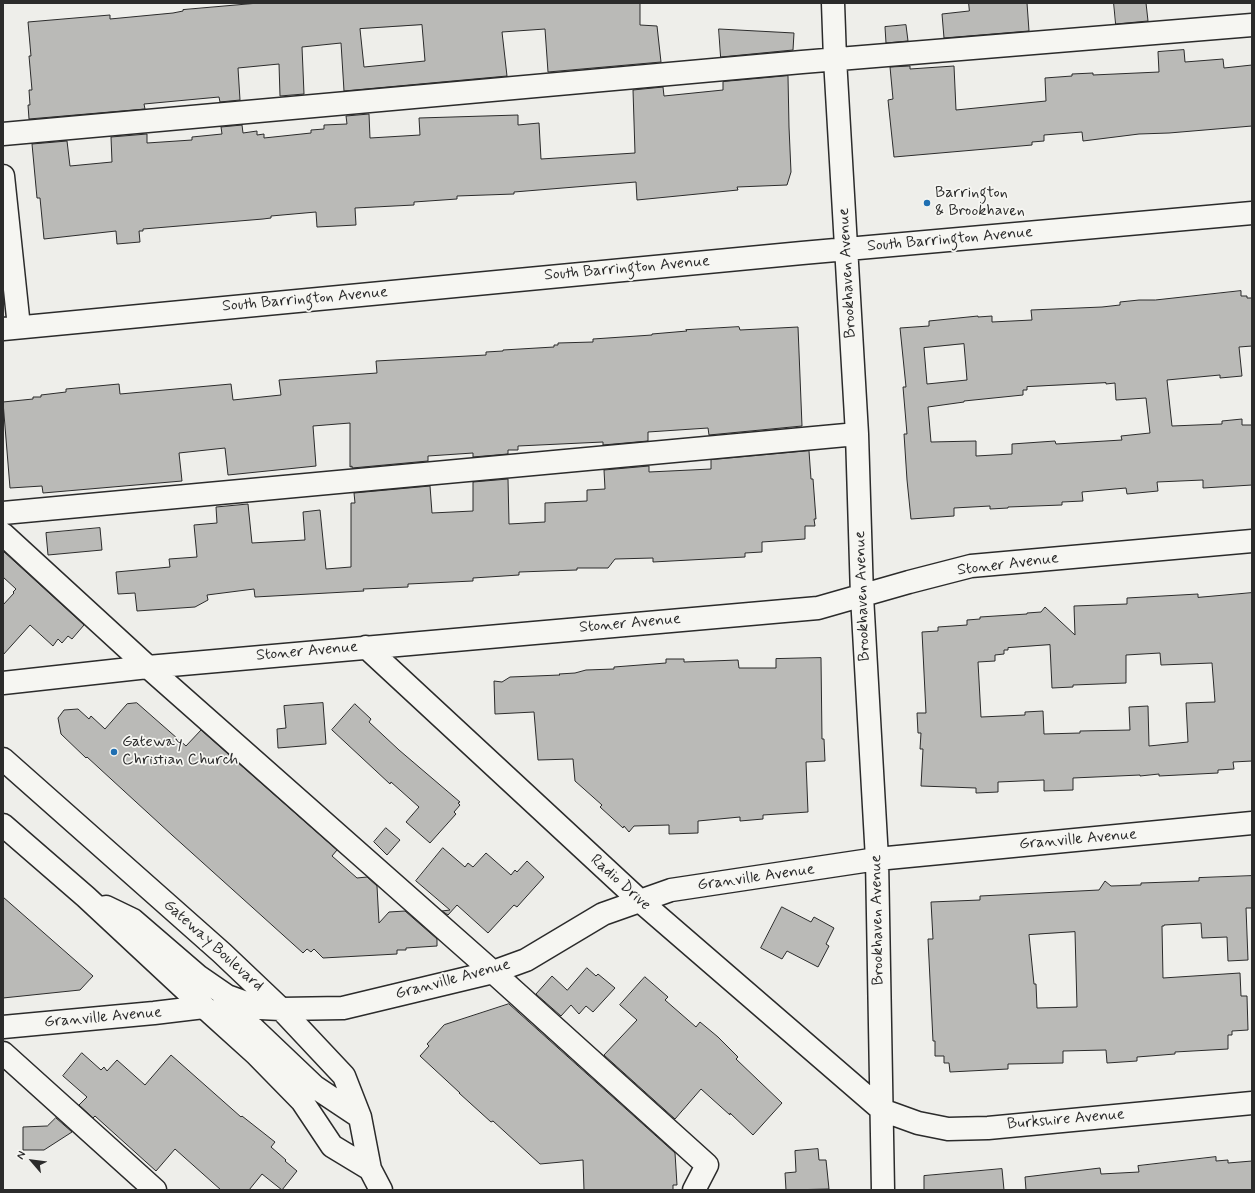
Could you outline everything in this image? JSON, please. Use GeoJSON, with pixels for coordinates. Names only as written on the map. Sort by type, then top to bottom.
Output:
{"type":"FeatureCollection","features":[{"type":"Feature","properties":{"kind":"street","name":"Brookhaven Avenue"},"geometry":{"type":"LineString","coordinates":[[833,3],[857,434],[862,596],[877,859],[884,1190]]}},
{"type":"Feature","properties":{"kind":"street"},"geometry":{"type":"LineString","coordinates":[[3,134],[835,59],[1252,25]]}},
{"type":"Feature","properties":{"kind":"street"},"geometry":{"type":"LineString","coordinates":[[3,176],[11,328]]}},
{"type":"Feature","properties":{"kind":"street","name":"South Barrington Avenue"},"geometry":{"type":"LineString","coordinates":[[11,328],[846,249],[1252,213]]}},
{"type":"Feature","properties":{"kind":"street"},"geometry":{"type":"LineString","coordinates":[[3,513],[857,434]]}},
{"type":"Feature","properties":{"kind":"street"},"geometry":{"type":"LineString","coordinates":[[3,534],[148,666],[493,972],[707,1165],[694,1190]]}},
{"type":"Feature","properties":{"kind":"street","name":"Stoner Avenue"},"geometry":{"type":"LineString","coordinates":[[3,684],[148,666],[818,608],[972,566],[1252,541]]}},
{"type":"Feature","properties":{"kind":"street","name":"Radio Drive"},"geometry":{"type":"LineString","coordinates":[[366,647],[639,900],[882,1110]]}},
{"type":"Feature","properties":{"kind":"street","name":"Gateway Boulevard"},"geometry":{"type":"LineString","coordinates":[[3,759],[222,953],[281,1009],[344,1076],[360,1117],[370,1169],[381,1190]]}},
{"type":"Feature","properties":{"kind":"street","name":"Granville Avenue"},"geometry":{"type":"LineString","coordinates":[[86,897],[133,920],[198,976],[227,996],[260,1008],[343,1008],[493,972],[526,960],[603,914],[639,900],[671,890],[877,859],[1252,823]]}},
{"type":"Feature","properties":{"kind":"street"},"geometry":{"type":"LineString","coordinates":[[3,825],[86,897],[256,1054],[302,1101],[332,1146],[370,1169]]}},
{"type":"Feature","properties":{"kind":"street"},"geometry":{"type":"LineString","coordinates":[[204,1007],[234,1016],[254,1029],[315,1087],[360,1117]]}},
{"type":"Feature","properties":{"kind":"street","name":"Granville Avenue"},"geometry":{"type":"LineString","coordinates":[[3,1027],[160,1013],[204,1007]]}},
{"type":"Feature","properties":{"kind":"street"},"geometry":{"type":"LineString","coordinates":[[3,1053],[155,1190]]}},
{"type":"Feature","properties":{"kind":"street","name":"Burkshire Avenue"},"geometry":{"type":"LineString","coordinates":[[882,1110],[918,1123],[948,1129],[988,1128],[1252,1103]]}},
{"type":"Feature","properties":{"kind":"building"},"geometry":{"type":"Polygon","coordinates":[[[259,3],[640,3],[640,25],[657,26],[661,62],[548,72],[545,29],[502,32],[507,76],[344,91],[341,43],[302,47],[304,94],[280,96],[279,64],[238,68],[240,100],[220,102],[219,97],[144,104],[145,109],[29,119],[29,90],[32,90],[28,22],[110,15],[110,19],[173,13],[183,10],[259,3]],[[422,25],[360,29],[364,67],[425,61],[422,25]]]}},
{"type":"Feature","properties":{"kind":"building"},"geometry":{"type":"Polygon","coordinates":[[[969,3],[1027,3],[1029,31],[944,38],[942,14],[969,11],[969,3]]]}},
{"type":"Feature","properties":{"kind":"building"},"geometry":{"type":"Polygon","coordinates":[[[1114,3],[1146,3],[1148,21],[1116,24],[1114,3]]]}},
{"type":"Feature","properties":{"kind":"building"},"geometry":{"type":"Polygon","coordinates":[[[906,25],[908,41],[886,43],[885,27],[906,25]]]}},
{"type":"Feature","properties":{"kind":"building"},"geometry":{"type":"Polygon","coordinates":[[[719,29],[794,33],[793,50],[721,57],[719,29]]]}},
{"type":"Feature","properties":{"kind":"building"},"geometry":{"type":"Polygon","coordinates":[[[1184,50],[1185,62],[1223,59],[1224,68],[1252,65],[1252,126],[1139,134],[1083,141],[1082,132],[1044,135],[1044,141],[1032,142],[1032,145],[894,157],[888,100],[893,99],[890,67],[910,66],[910,69],[954,66],[956,110],[1046,101],[1045,78],[1072,76],[1072,74],[1093,73],[1093,75],[1159,72],[1158,52],[1184,50]]]}},
{"type":"Feature","properties":{"kind":"building"},"geometry":{"type":"Polygon","coordinates":[[[788,76],[791,172],[787,185],[737,187],[738,190],[637,200],[636,182],[514,192],[514,194],[457,196],[457,199],[414,202],[414,205],[355,208],[356,225],[317,227],[316,212],[271,216],[271,218],[263,219],[143,229],[143,231],[139,231],[140,242],[117,244],[116,231],[44,239],[40,198],[37,198],[32,144],[67,141],[70,166],[112,162],[111,137],[147,134],[147,143],[192,140],[192,137],[222,134],[221,127],[242,125],[243,133],[257,131],[257,135],[264,134],[264,138],[311,133],[311,130],[324,129],[324,125],[347,124],[346,116],[369,114],[370,138],[420,135],[419,118],[518,115],[518,125],[539,123],[541,159],[635,153],[633,90],[663,87],[664,96],[723,90],[723,82],[788,76]]]}},
{"type":"Feature","properties":{"kind":"building"},"geometry":{"type":"Polygon","coordinates":[[[1241,291],[1241,296],[1252,298],[1252,346],[1239,347],[1242,376],[1220,378],[1220,375],[1167,380],[1172,426],[1222,424],[1222,421],[1242,419],[1242,425],[1252,425],[1252,485],[1203,488],[1203,480],[1157,482],[1158,491],[1127,494],[1126,488],[1082,492],[1083,501],[1062,502],[1062,505],[990,509],[990,506],[954,508],[954,516],[911,519],[904,434],[907,434],[903,387],[906,387],[900,328],[929,326],[929,321],[978,316],[992,316],[992,322],[1032,320],[1031,310],[1102,307],[1120,305],[1120,302],[1241,291]],[[964,344],[924,348],[927,384],[967,380],[964,344]],[[1115,383],[1027,387],[1027,390],[1023,390],[1023,395],[964,401],[928,407],[931,442],[976,441],[976,456],[1012,454],[1012,444],[1055,441],[1056,444],[1122,440],[1121,436],[1150,433],[1146,398],[1116,400],[1115,383]]]}},
{"type":"Feature","properties":{"kind":"building"},"geometry":{"type":"Polygon","coordinates":[[[739,327],[740,330],[798,327],[802,426],[709,435],[708,428],[648,432],[648,441],[603,445],[603,442],[518,446],[518,450],[508,450],[508,454],[473,457],[473,453],[428,456],[428,461],[352,468],[352,466],[350,467],[350,423],[313,426],[316,466],[228,475],[225,448],[179,453],[182,481],[43,493],[42,486],[10,488],[3,402],[33,399],[33,397],[41,397],[41,395],[66,392],[66,389],[119,384],[120,394],[231,384],[233,400],[281,395],[279,380],[377,373],[376,361],[486,355],[486,352],[503,350],[554,347],[554,345],[558,345],[558,343],[593,342],[593,339],[652,335],[687,331],[686,330],[739,327]]]}},
{"type":"Feature","properties":{"kind":"building"},"geometry":{"type":"Polygon","coordinates":[[[809,451],[811,479],[813,479],[816,519],[814,519],[815,526],[805,526],[805,539],[762,542],[762,552],[745,553],[745,557],[653,562],[653,558],[615,559],[608,568],[577,568],[577,570],[519,572],[519,575],[473,578],[473,581],[408,584],[408,587],[363,589],[364,591],[255,597],[254,589],[207,595],[208,600],[195,607],[137,611],[135,593],[118,594],[116,572],[170,567],[169,559],[197,557],[194,525],[217,523],[216,507],[248,504],[252,543],[305,540],[303,512],[320,510],[326,569],[351,567],[351,503],[355,503],[354,493],[430,486],[432,513],[473,511],[473,482],[508,479],[509,524],[545,522],[545,503],[587,501],[587,490],[605,489],[604,470],[649,466],[649,472],[711,469],[711,460],[809,451]]]}},
{"type":"Feature","properties":{"kind":"building"},"geometry":{"type":"Polygon","coordinates":[[[100,528],[102,550],[48,555],[46,533],[100,528]]]}},
{"type":"Feature","properties":{"kind":"building"},"geometry":{"type":"Polygon","coordinates":[[[3,551],[84,625],[72,639],[68,636],[62,643],[58,639],[53,646],[30,625],[3,655],[3,605],[16,589],[3,577],[3,551]]]}},
{"type":"Feature","properties":{"kind":"building"},"geometry":{"type":"Polygon","coordinates":[[[1252,593],[1252,761],[1233,762],[1234,769],[1218,770],[1218,773],[1073,778],[1073,790],[1044,791],[1044,780],[998,782],[998,792],[976,793],[976,788],[921,786],[923,749],[920,749],[921,733],[918,733],[917,713],[926,713],[922,632],[938,631],[938,627],[967,625],[967,620],[980,619],[980,617],[1041,612],[1045,607],[1075,635],[1074,606],[1127,604],[1127,598],[1198,594],[1198,597],[1252,593]],[[1050,645],[1008,648],[1008,650],[1004,650],[1004,654],[995,655],[995,661],[978,662],[981,717],[1025,715],[1025,712],[1043,711],[1044,734],[1080,733],[1080,731],[1130,730],[1129,707],[1148,706],[1149,746],[1188,742],[1186,703],[1215,702],[1212,663],[1161,665],[1160,653],[1126,655],[1126,683],[1073,685],[1073,687],[1052,688],[1050,645]]]}},
{"type":"Feature","properties":{"kind":"building"},"geometry":{"type":"Polygon","coordinates":[[[821,658],[822,739],[824,739],[825,761],[806,762],[808,812],[763,815],[763,819],[740,821],[740,817],[698,821],[698,833],[669,834],[669,825],[634,826],[629,832],[624,826],[623,828],[600,807],[602,805],[575,781],[573,759],[538,760],[534,712],[495,714],[494,681],[502,682],[510,677],[560,675],[559,674],[575,673],[586,670],[614,669],[614,667],[666,663],[666,659],[684,659],[684,662],[738,660],[739,668],[776,668],[776,659],[821,658]]]}},
{"type":"Feature","properties":{"kind":"building"},"geometry":{"type":"Polygon","coordinates":[[[137,703],[186,746],[201,730],[337,850],[332,856],[357,878],[367,877],[377,886],[379,923],[389,912],[405,911],[437,939],[437,946],[406,948],[406,950],[397,950],[397,954],[323,958],[314,949],[311,952],[307,949],[303,953],[61,734],[58,718],[64,710],[78,709],[89,719],[91,716],[105,729],[127,704],[137,703]]]}},
{"type":"Feature","properties":{"kind":"building"},"geometry":{"type":"Polygon","coordinates":[[[323,703],[326,744],[278,748],[277,729],[286,728],[284,706],[323,703]]]}},
{"type":"Feature","properties":{"kind":"building"},"geometry":{"type":"Polygon","coordinates":[[[355,704],[371,719],[369,722],[399,750],[460,802],[458,803],[460,805],[454,812],[456,814],[430,843],[406,822],[419,807],[391,782],[390,784],[332,730],[355,704]]]}},
{"type":"Feature","properties":{"kind":"building"},"geometry":{"type":"Polygon","coordinates":[[[386,828],[400,840],[387,855],[374,842],[386,828]]]}},
{"type":"Feature","properties":{"kind":"building"},"geometry":{"type":"Polygon","coordinates":[[[443,848],[465,867],[468,863],[473,867],[486,853],[511,875],[515,870],[517,872],[527,861],[544,877],[517,907],[514,905],[488,933],[457,905],[448,915],[442,911],[450,910],[416,881],[443,848]]]}},
{"type":"Feature","properties":{"kind":"building"},"geometry":{"type":"Polygon","coordinates":[[[1252,876],[1252,908],[1246,908],[1248,960],[1228,961],[1227,937],[1202,938],[1201,923],[1162,926],[1163,978],[1240,973],[1241,996],[1247,996],[1248,1030],[1232,1031],[1232,1035],[1228,1035],[1228,1049],[1175,1052],[1175,1054],[1137,1057],[1137,1061],[1107,1063],[1106,1050],[1063,1051],[1063,1063],[1008,1064],[1008,1069],[950,1072],[949,1063],[944,1063],[944,1056],[935,1056],[928,939],[933,939],[931,902],[980,900],[980,896],[1099,890],[1105,881],[1111,886],[1141,885],[1141,883],[1199,881],[1199,878],[1252,876]],[[1075,932],[1029,935],[1034,984],[1036,984],[1037,1008],[1077,1007],[1075,932]]]}},
{"type":"Feature","properties":{"kind":"building"},"geometry":{"type":"Polygon","coordinates":[[[3,897],[93,976],[80,990],[3,998],[3,897]]]}},
{"type":"Feature","properties":{"kind":"building"},"geometry":{"type":"Polygon","coordinates":[[[782,907],[811,922],[814,917],[834,928],[826,944],[829,946],[818,967],[787,951],[782,959],[761,948],[782,907]]]}},
{"type":"Feature","properties":{"kind":"building"},"geometry":{"type":"Polygon","coordinates":[[[587,968],[596,976],[598,974],[615,988],[593,1012],[586,1006],[579,1014],[571,1005],[561,1016],[536,994],[552,976],[567,990],[587,968]]]}},
{"type":"Feature","properties":{"kind":"building"},"geometry":{"type":"Polygon","coordinates":[[[645,977],[668,997],[665,1000],[696,1027],[700,1022],[718,1037],[738,1057],[736,1059],[782,1103],[753,1135],[730,1113],[730,1115],[701,1089],[675,1119],[604,1055],[637,1020],[620,1005],[645,977]]]}},
{"type":"Feature","properties":{"kind":"building"},"geometry":{"type":"Polygon","coordinates":[[[509,1004],[675,1153],[677,1185],[673,1185],[673,1190],[584,1190],[583,1160],[540,1164],[493,1121],[491,1122],[420,1056],[429,1046],[427,1044],[444,1025],[509,1004]]]}},
{"type":"Feature","properties":{"kind":"building"},"geometry":{"type":"Polygon","coordinates":[[[82,1053],[101,1070],[104,1067],[107,1071],[117,1060],[145,1085],[171,1055],[241,1117],[242,1116],[275,1142],[271,1147],[297,1171],[282,1190],[262,1174],[249,1190],[221,1190],[175,1149],[156,1171],[95,1116],[93,1118],[79,1105],[87,1097],[63,1076],[82,1053]]]}},
{"type":"Feature","properties":{"kind":"building"},"geometry":{"type":"Polygon","coordinates":[[[56,1118],[72,1132],[44,1150],[23,1150],[23,1127],[47,1126],[56,1118]]]}},
{"type":"Feature","properties":{"kind":"building"},"geometry":{"type":"Polygon","coordinates":[[[818,1149],[819,1160],[826,1160],[829,1189],[786,1190],[785,1173],[796,1172],[795,1151],[818,1149]]]}},
{"type":"Feature","properties":{"kind":"building"},"geometry":{"type":"Polygon","coordinates":[[[1216,1157],[1216,1161],[1228,1160],[1228,1163],[1252,1161],[1252,1190],[1026,1190],[1025,1177],[1100,1168],[1101,1174],[1139,1172],[1138,1166],[1216,1157]]]}},
{"type":"Feature","properties":{"kind":"building"},"geometry":{"type":"Polygon","coordinates":[[[1002,1169],[1004,1190],[924,1190],[924,1176],[1002,1169]]]}},
{"type":"Feature","properties":{"kind":"place","name":"Barrington & Brookhaven"},"geometry":{"type":"Point","coordinates":[927,203]}},
{"type":"Feature","properties":{"kind":"place","name":"Gateway Christian Church"},"geometry":{"type":"Point","coordinates":[114,752]}}]}
